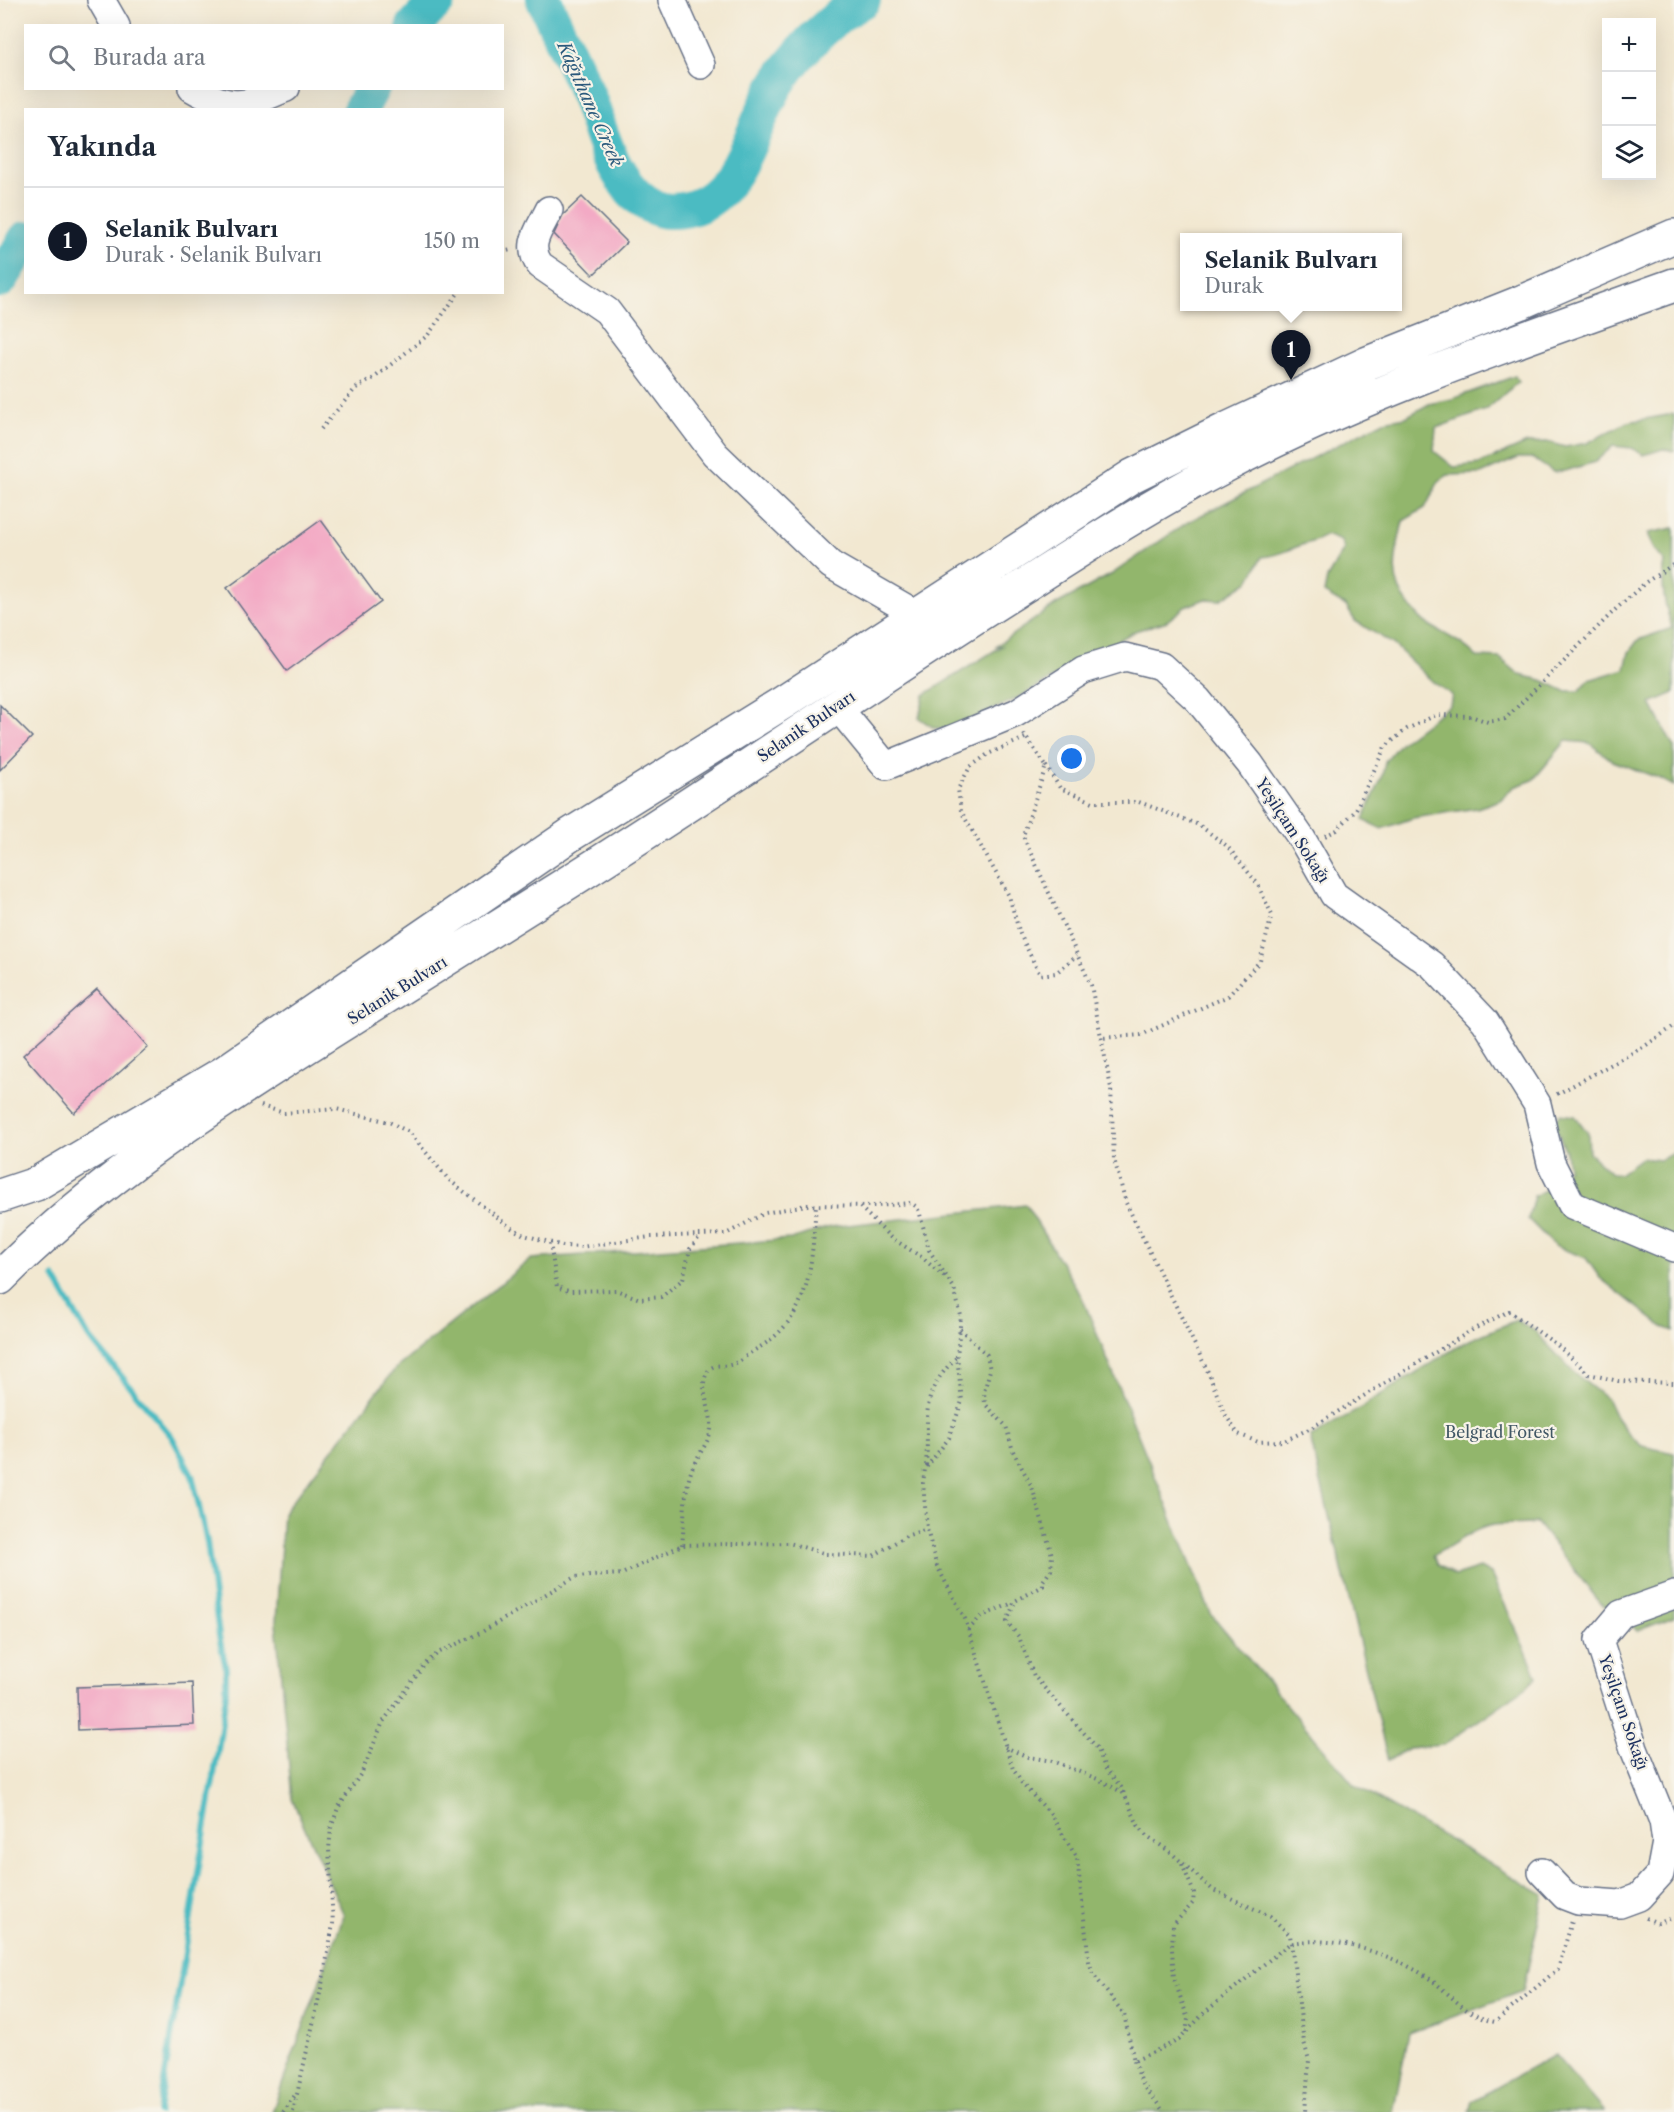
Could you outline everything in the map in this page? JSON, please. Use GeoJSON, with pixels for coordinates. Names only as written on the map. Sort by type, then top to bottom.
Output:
{"type":"FeatureCollection","features":[{"type":"Feature","properties":{"kind":"main road","name":"Selanik Bulvarı"},"geometry":{"type":"LineString","coordinates":[[0,1196],[36,1184],[222,1074],[570,835],[1132,476],[1368,363],[1520,303],[1674,237]]}},
{"type":"Feature","properties":{"kind":"main road","name":"Selanik Bulvarı"},"geometry":{"type":"LineString","coordinates":[[0,1278],[41,1237],[86,1199],[139,1157],[229,1096],[646,833],[836,705],[1102,536],[1216,470],[1318,420],[1436,370],[1674,285]]}},
{"type":"Feature","properties":{"kind":"street"},"geometry":{"type":"LineString","coordinates":[[101,0],[115,24]]}},
{"type":"Feature","properties":{"kind":"street"},"geometry":{"type":"LineString","coordinates":[[672,0],[701,65]]}},
{"type":"Feature","properties":{"kind":"street"},"geometry":{"type":"LineString","coordinates":[[196,90],[228,105],[252,103],[281,90]]}},
{"type":"Feature","properties":{"kind":"street"},"geometry":{"type":"LineString","coordinates":[[549,210],[532,245],[533,256],[540,265],[607,311],[715,454],[831,566],[904,607],[913,618]]}},
{"type":"Feature","properties":{"kind":"street","name":"Yeşilçam Sokağı"},"geometry":{"type":"LineString","coordinates":[[836,705],[886,766],[1016,713],[1083,670],[1125,657],[1161,666],[1198,700],[1242,754],[1306,845],[1334,895],[1432,965],[1485,1022],[1538,1104],[1551,1162],[1572,1205],[1674,1248]]}},
{"type":"Feature","properties":{"kind":"street","name":"Yeşilçam Sokağı"},"geometry":{"type":"LineString","coordinates":[[1578,1901],[1620,1904],[1639,1897],[1660,1874],[1666,1842],[1663,1821],[1634,1749],[1599,1640],[1621,1614],[1674,1595]]}},
{"type":"Feature","properties":{"kind":"street"},"geometry":{"type":"LineString","coordinates":[[1542,1872],[1565,1896],[1578,1901]]}},
{"type":"Feature","properties":{"kind":"path"},"geometry":{"type":"LineString","coordinates":[[321,429],[356,388],[374,378],[428,334],[458,294]]}},
{"type":"Feature","properties":{"kind":"path"},"geometry":{"type":"LineString","coordinates":[[1306,845],[1337,830],[1355,811],[1385,747],[1407,729],[1436,715],[1471,716],[1488,722],[1505,719],[1616,609],[1646,582],[1674,564]]}},
{"type":"Feature","properties":{"kind":"path"},"geometry":{"type":"LineString","coordinates":[[1016,713],[1025,738],[1060,788],[1093,802],[1139,802],[1199,825],[1227,846],[1257,883],[1272,915],[1260,961],[1228,996],[1141,1035],[1101,1038]]}},
{"type":"Feature","properties":{"kind":"path"},"geometry":{"type":"LineString","coordinates":[[1025,738],[988,754],[970,767],[958,789],[962,811],[1009,896],[1020,934],[1040,975],[1056,973],[1077,955]]}},
{"type":"Feature","properties":{"kind":"path"},"geometry":{"type":"LineString","coordinates":[[1046,766],[1023,836],[1091,985],[1114,1113],[1114,1159],[1126,1203],[1208,1372],[1225,1414],[1238,1434],[1258,1442],[1284,1441],[1311,1428],[1474,1329],[1509,1311],[1557,1345],[1589,1374],[1617,1381],[1674,1383]]}},
{"type":"Feature","properties":{"kind":"path"},"geometry":{"type":"LineString","coordinates":[[1538,1104],[1645,1046],[1674,1026]]}},
{"type":"Feature","properties":{"kind":"path"},"geometry":{"type":"LineString","coordinates":[[229,1096],[284,1113],[336,1108],[389,1122],[409,1132],[449,1180],[491,1213],[524,1235],[550,1243],[581,1246],[650,1237],[726,1234],[765,1213],[816,1205],[860,1206],[911,1203],[917,1207],[929,1250],[959,1302],[960,1329],[957,1356],[963,1388],[959,1418],[950,1438],[925,1469]]}},
{"type":"Feature","properties":{"kind":"path"},"geometry":{"type":"LineString","coordinates":[[682,1545],[686,1494],[692,1469],[711,1430],[705,1383],[708,1371],[715,1366],[733,1365],[769,1341],[794,1318],[803,1299],[808,1280],[816,1205]]}},
{"type":"Feature","properties":{"kind":"path"},"geometry":{"type":"LineString","coordinates":[[860,1206],[890,1236],[923,1258],[948,1281]]}},
{"type":"Feature","properties":{"kind":"path"},"geometry":{"type":"LineString","coordinates":[[550,1243],[557,1287],[568,1291],[616,1290],[648,1299],[660,1297],[683,1279],[690,1249],[701,1235]]}},
{"type":"Feature","properties":{"kind":"path"},"geometry":{"type":"LineString","coordinates":[[960,1329],[987,1355],[990,1370],[984,1392],[985,1404],[1006,1426],[1013,1450],[1032,1487],[1052,1555],[1051,1570],[1043,1581],[1043,1586],[1013,1603],[982,1616],[968,1630]]}},
{"type":"Feature","properties":{"kind":"path"},"geometry":{"type":"LineString","coordinates":[[957,1356],[941,1372],[931,1389],[927,1408],[923,1483],[927,1529],[936,1564],[968,1630],[1005,1747],[1023,1785],[1049,1812],[1077,1858],[1089,1961],[1093,1974],[1124,2014],[1134,2061],[1142,2083],[1164,2112]]}},
{"type":"Feature","properties":{"kind":"path"},"geometry":{"type":"LineString","coordinates":[[293,2112],[323,1980],[333,1924],[329,1849],[332,1828],[338,1808],[362,1772],[382,1722],[425,1664],[438,1653],[480,1633],[575,1577],[587,1574],[622,1574],[682,1545],[789,1543],[826,1554],[873,1556],[906,1536],[927,1529]]}},
{"type":"Feature","properties":{"kind":"path"},"geometry":{"type":"LineString","coordinates":[[1013,1603],[1007,1622],[1019,1637],[1034,1676],[1098,1749],[1105,1768],[1124,1793],[1138,1825],[1147,1836],[1213,1890],[1270,1916],[1290,1935],[1308,2060],[1305,2112]]}},
{"type":"Feature","properties":{"kind":"path"},"geometry":{"type":"LineString","coordinates":[[1005,1747],[1028,1757],[1052,1761],[1100,1780],[1124,1793]]}},
{"type":"Feature","properties":{"kind":"path"},"geometry":{"type":"LineString","coordinates":[[1181,1862],[1194,1893],[1193,1903],[1173,1925],[1174,1979],[1185,2004],[1188,2019],[1185,2033]]}},
{"type":"Feature","properties":{"kind":"path"},"geometry":{"type":"LineString","coordinates":[[1134,2061],[1165,2048],[1292,1943],[1321,1942],[1388,1957],[1432,1981],[1476,2018],[1495,2022],[1558,1969],[1578,1901]]}},
{"type":"Feature","properties":{"kind":"path"},"geometry":{"type":"LineString","coordinates":[[283,2112],[296,2094]]}},
{"type":"Feature","properties":{"kind":"green space"},"geometry":{"type":"Polygon","coordinates":[[[1515,376],[1518,382],[1486,410],[1436,428],[1434,451],[1454,467],[1479,464],[1527,443],[1547,442],[1565,447],[1587,443],[1628,422],[1674,414],[1674,451],[1663,449],[1644,455],[1631,448],[1613,446],[1595,462],[1565,471],[1553,472],[1532,458],[1518,458],[1481,474],[1448,475],[1439,481],[1425,508],[1403,521],[1395,565],[1398,586],[1422,620],[1459,642],[1477,657],[1500,658],[1520,675],[1542,680],[1565,691],[1579,691],[1589,680],[1625,669],[1629,652],[1638,640],[1672,628],[1664,596],[1665,562],[1654,549],[1648,533],[1674,528],[1674,693],[1651,703],[1674,748],[1674,786],[1613,761],[1589,743],[1566,741],[1533,780],[1514,787],[1500,800],[1477,808],[1413,818],[1382,829],[1363,820],[1382,777],[1385,761],[1401,742],[1450,705],[1452,695],[1433,682],[1393,644],[1355,621],[1346,606],[1324,593],[1327,578],[1344,549],[1341,541],[1326,535],[1316,541],[1272,556],[1262,557],[1249,581],[1220,600],[1205,599],[1185,607],[1167,621],[1135,631],[1016,699],[950,729],[934,728],[919,718],[924,695],[1002,646],[996,646],[1057,604],[1112,574],[1188,522],[1384,421],[1406,417],[1429,404],[1452,399],[1515,376]]]}},
{"type":"Feature","properties":{"kind":"green space"},"geometry":{"type":"Polygon","coordinates":[[[1560,1114],[1575,1116],[1588,1133],[1589,1153],[1612,1174],[1619,1174],[1641,1158],[1661,1160],[1674,1152],[1674,1331],[1663,1327],[1600,1278],[1586,1258],[1555,1246],[1528,1219],[1534,1196],[1554,1185],[1568,1168],[1566,1152],[1554,1123],[1560,1114]]]}},
{"type":"Feature","properties":{"kind":"green space"},"geometry":{"type":"Polygon","coordinates":[[[1026,1205],[1082,1297],[1211,1614],[1354,1785],[1544,1895],[1523,1991],[1409,2033],[1393,2112],[272,2112],[344,1915],[292,1799],[276,1622],[283,1513],[395,1369],[531,1259],[791,1239],[830,1227],[1026,1205]]]}},
{"type":"Feature","properties":{"kind":"green space","name":"Belgrad Forest"},"geometry":{"type":"Polygon","coordinates":[[[1516,1320],[1535,1331],[1573,1372],[1608,1400],[1616,1417],[1629,1435],[1642,1446],[1674,1453],[1674,1617],[1637,1631],[1616,1610],[1602,1605],[1537,1523],[1493,1525],[1477,1530],[1433,1555],[1438,1565],[1455,1576],[1480,1568],[1491,1574],[1537,1676],[1527,1687],[1443,1745],[1408,1748],[1388,1761],[1310,1437],[1360,1409],[1465,1342],[1516,1320]]]}},
{"type":"Feature","properties":{"kind":"green space"},"geometry":{"type":"Polygon","coordinates":[[[1555,2055],[1604,2112],[1469,2112],[1472,2101],[1555,2055]]]}},
{"type":"Feature","properties":{"kind":"building"},"geometry":{"type":"Polygon","coordinates":[[[582,197],[627,242],[593,275],[554,234],[563,215],[582,197]]]}},
{"type":"Feature","properties":{"kind":"building"},"geometry":{"type":"Polygon","coordinates":[[[321,520],[381,602],[287,671],[227,588],[321,520]]]}},
{"type":"Feature","properties":{"kind":"building"},"geometry":{"type":"Polygon","coordinates":[[[0,705],[32,737],[0,770],[0,705]]]}},
{"type":"Feature","properties":{"kind":"building"},"geometry":{"type":"Polygon","coordinates":[[[97,989],[148,1047],[74,1113],[23,1055],[97,989]]]}},
{"type":"Feature","properties":{"kind":"building"},"geometry":{"type":"Polygon","coordinates":[[[192,1683],[194,1725],[78,1730],[77,1687],[192,1683]]]}},
{"type":"Feature","properties":{"kind":"waterway","name":"Kâğıthane Creek"},"geometry":{"type":"LineString","coordinates":[[416,24],[438,0]]}},
{"type":"Feature","properties":{"kind":"waterway","name":"Kâğıthane Creek"},"geometry":{"type":"LineString","coordinates":[[544,0],[588,96],[607,151],[620,176],[646,203],[671,211],[695,207],[714,197],[729,181],[741,161],[770,97],[789,67],[829,25],[863,0]]}},
{"type":"Feature","properties":{"kind":"waterway","name":"Kâğıthane Creek"},"geometry":{"type":"LineString","coordinates":[[361,108],[371,90]]}},
{"type":"Feature","properties":{"kind":"waterway","name":"Kâğıthane Creek"},"geometry":{"type":"LineString","coordinates":[[0,280],[24,242]]}},
{"type":"Feature","properties":{"kind":"waterway"},"geometry":{"type":"LineString","coordinates":[[54,1277],[88,1336],[172,1437],[192,1475],[207,1542],[219,1636],[226,1668],[226,1694],[218,1750],[159,2112]]}},
{"type":"Feature","properties":{"kind":"place","name":"Selanik Bulvarı"},"geometry":{"type":"Point","coordinates":[1291,380]}}]}
